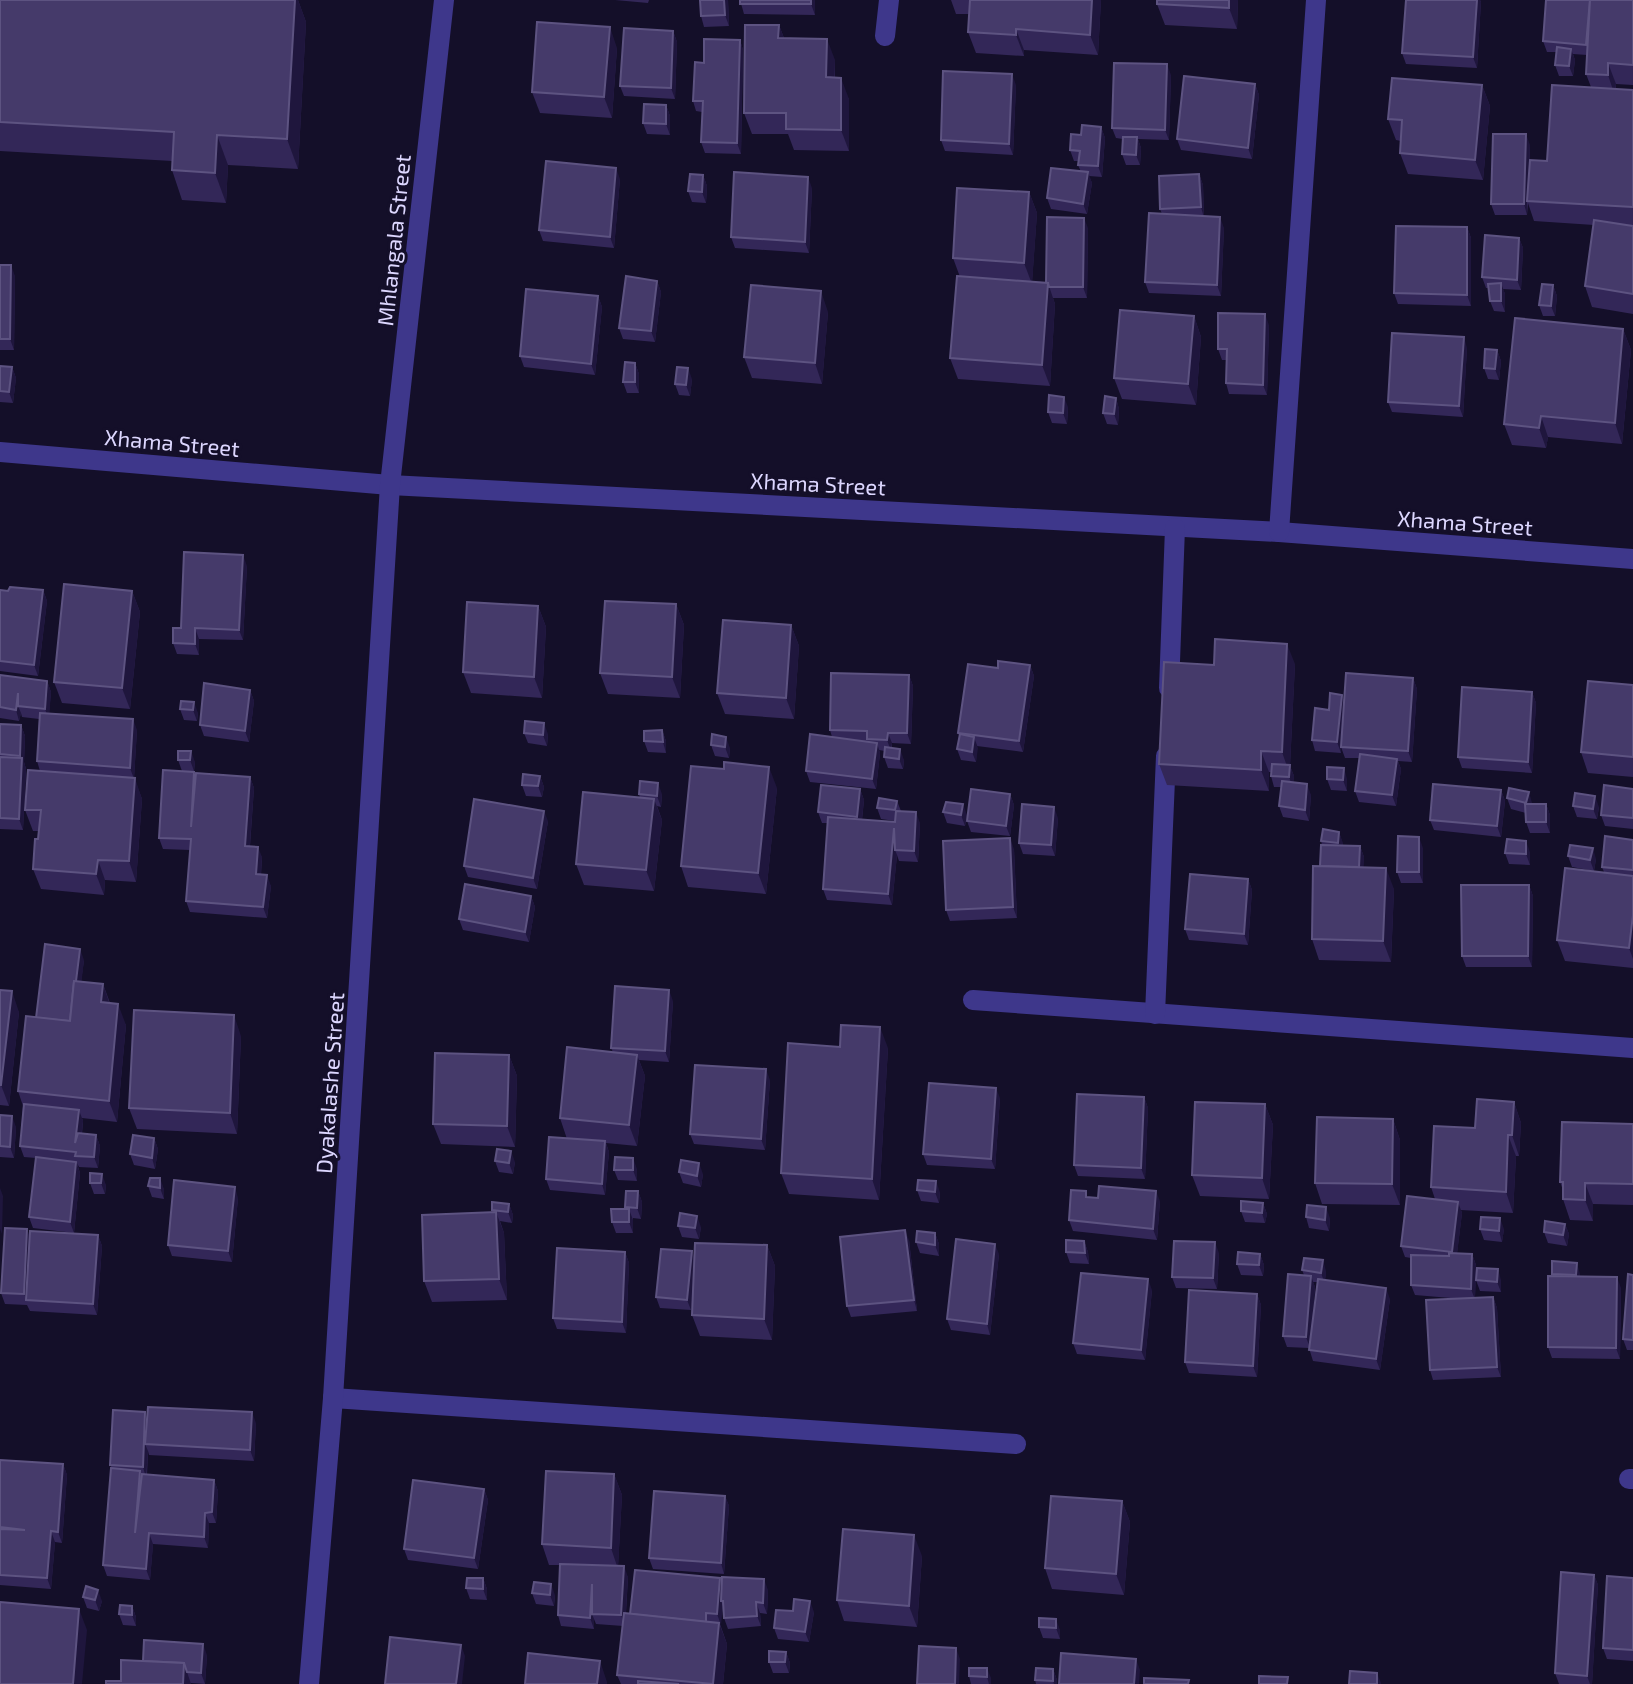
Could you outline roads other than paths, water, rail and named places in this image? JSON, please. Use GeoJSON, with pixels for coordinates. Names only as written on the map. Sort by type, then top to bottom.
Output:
{"type":"FeatureCollection","features":[{"type":"Feature","properties":{"kind":"street"},"geometry":{"type":"LineString","coordinates":[[885,36],[889,0]]}},
{"type":"Feature","properties":{"kind":"street"},"geometry":{"type":"LineString","coordinates":[[1279,532],[1316,0]]}},
{"type":"Feature","properties":{"kind":"street","name":"Mhlangala Street"},"geometry":{"type":"LineString","coordinates":[[390,485],[438,1]]}},
{"type":"Feature","properties":{"kind":"street","name":"Xhama Street"},"geometry":{"type":"LineString","coordinates":[[0,452],[390,485],[1279,532],[1633,559]]}},
{"type":"Feature","properties":{"kind":"street","name":"Dyakalashe Street"},"geometry":{"type":"LineString","coordinates":[[309,1684],[333,1398],[390,485]]}},
{"type":"Feature","properties":{"kind":"street"},"geometry":{"type":"LineString","coordinates":[[1168,701],[1175,528]]}},
{"type":"Feature","properties":{"kind":"street"},"geometry":{"type":"LineString","coordinates":[[1155,1014],[1167,732]]}},
{"type":"Feature","properties":{"kind":"street"},"geometry":{"type":"LineString","coordinates":[[973,1000],[1633,1048]]}},
{"type":"Feature","properties":{"kind":"street"},"geometry":{"type":"LineString","coordinates":[[333,1398],[1016,1444]]}}]}
